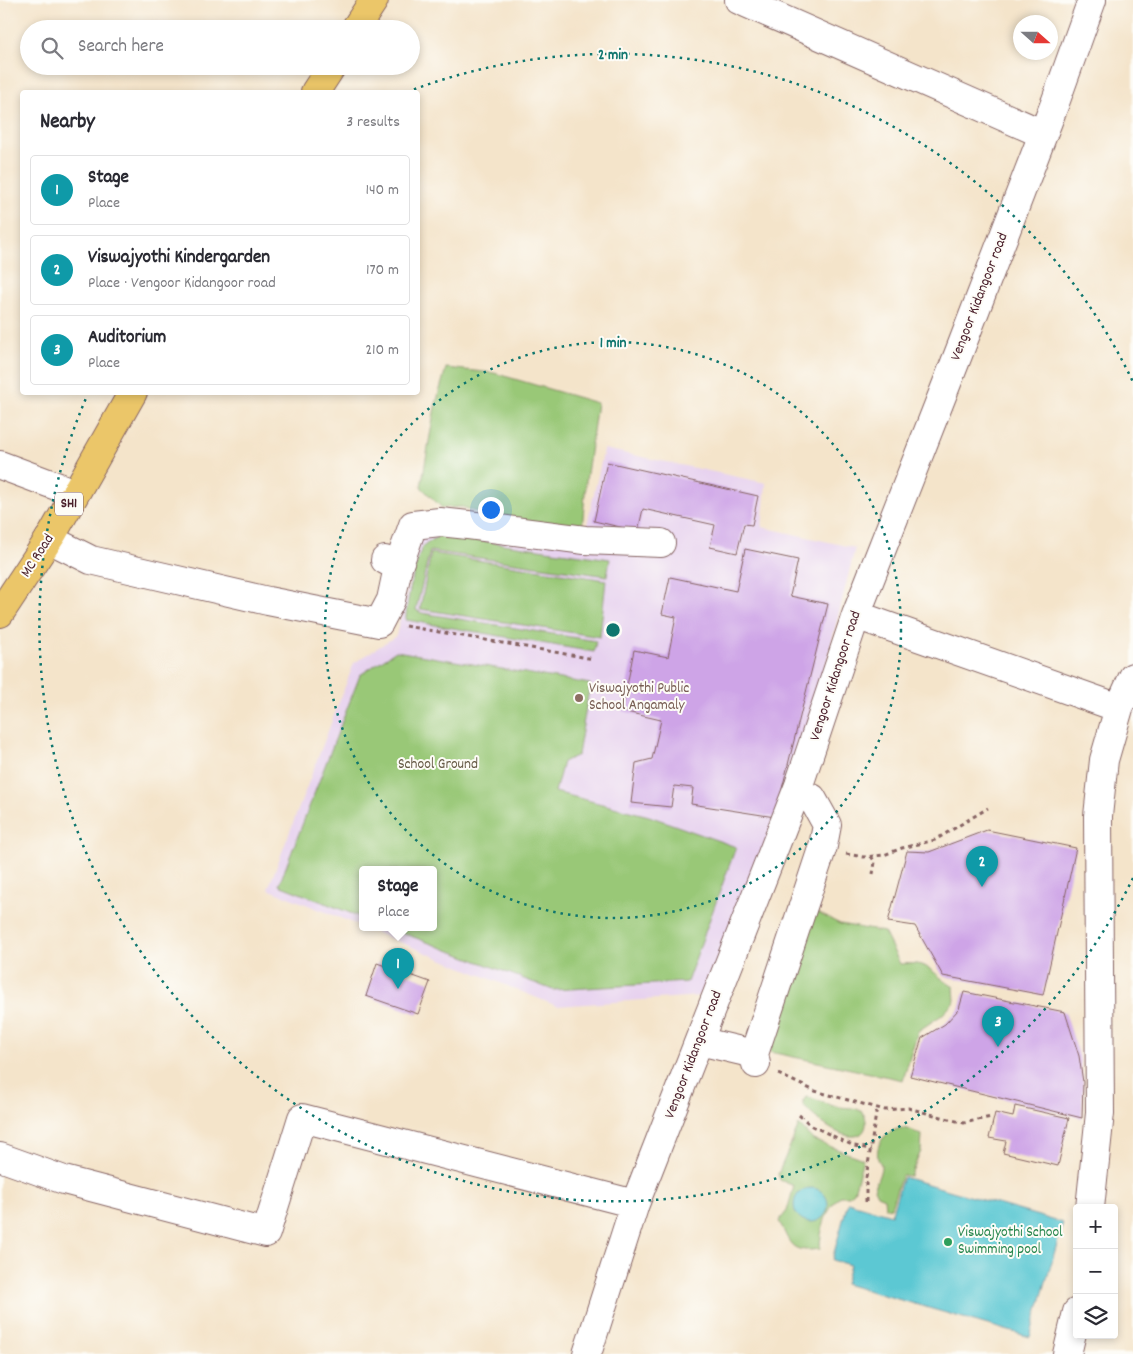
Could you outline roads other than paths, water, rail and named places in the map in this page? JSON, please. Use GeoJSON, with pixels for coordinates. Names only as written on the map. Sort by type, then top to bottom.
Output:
{"type":"FeatureCollection","features":[{"type":"Feature","properties":{"kind":"main road"},"geometry":{"type":"LineString","coordinates":[[361,20],[374,0]]}},
{"type":"Feature","properties":{"kind":"main road"},"geometry":{"type":"LineString","coordinates":[[316,90],[326,75]]}},
{"type":"Feature","properties":{"kind":"main road","name":"MC Road"},"geometry":{"type":"LineString","coordinates":[[0,613],[49,539],[131,395]]}},
{"type":"Feature","properties":{"kind":"street"},"geometry":{"type":"LineString","coordinates":[[739,0],[1042,134]]}},
{"type":"Feature","properties":{"kind":"street","name":"Vengoor Kidangoor road"},"geometry":{"type":"LineString","coordinates":[[587,1354],[635,1204],[796,794],[856,615],[1092,0]]}},
{"type":"Feature","properties":{"kind":"street"},"geometry":{"type":"LineString","coordinates":[[0,465],[75,493]]}},
{"type":"Feature","properties":{"kind":"street"},"geometry":{"type":"LineString","coordinates":[[49,539],[91,560],[249,597],[379,623],[392,600],[391,564],[413,525],[440,522],[468,524],[585,540],[661,543]]}},
{"type":"Feature","properties":{"kind":"street"},"geometry":{"type":"LineString","coordinates":[[856,615],[1119,708]]}},
{"type":"Feature","properties":{"kind":"street"},"geometry":{"type":"LineString","coordinates":[[1090,1204],[1100,1113],[1098,816],[1104,760],[1119,708],[1133,677]]}},
{"type":"Feature","properties":{"kind":"street"},"geometry":{"type":"LineString","coordinates":[[699,1041],[755,1059],[824,841],[827,825],[812,798],[796,794]]}},
{"type":"Feature","properties":{"kind":"street"},"geometry":{"type":"LineString","coordinates":[[0,1157],[64,1180],[266,1232],[302,1118],[635,1204]]}},
{"type":"Feature","properties":{"kind":"street"},"geometry":{"type":"LineString","coordinates":[[1067,1354],[1073,1329]]}},
{"type":"Feature","properties":{"kind":"water","name":"Viswajyothi School Swimming pool"},"geometry":{"type":"Polygon","coordinates":[[[903,1177],[1063,1223],[1030,1337],[845,1284],[850,1265],[832,1260],[848,1202],[891,1215],[903,1177]]]}},
{"type":"Feature","properties":{"kind":"water"},"geometry":{"type":"Polygon","coordinates":[[[811,1188],[823,1193],[828,1205],[823,1217],[811,1222],[799,1217],[794,1205],[799,1193],[811,1188]]]}},
{"type":"Feature","properties":{"kind":"place","name":"Viswajyothi Public School Angamaly"},"geometry":{"type":"Point","coordinates":[579,698]}},
{"type":"Feature","properties":{"kind":"place","name":"Viswajyothi Kindergarden"},"geometry":{"type":"Point","coordinates":[982,887]}},
{"type":"Feature","properties":{"kind":"place","name":"Stage"},"geometry":{"type":"Point","coordinates":[398,989]}},
{"type":"Feature","properties":{"kind":"place","name":"Auditorium"},"geometry":{"type":"Point","coordinates":[998,1047]}},
{"type":"Feature","properties":{"kind":"place","name":"Viswajyothi School Swimming pool"},"geometry":{"type":"Point","coordinates":[948,1242]}},
{"type":"Feature","properties":{"kind":"park label","name":"School Ground"},"geometry":{"type":"Point","coordinates":[438,765]}}]}
